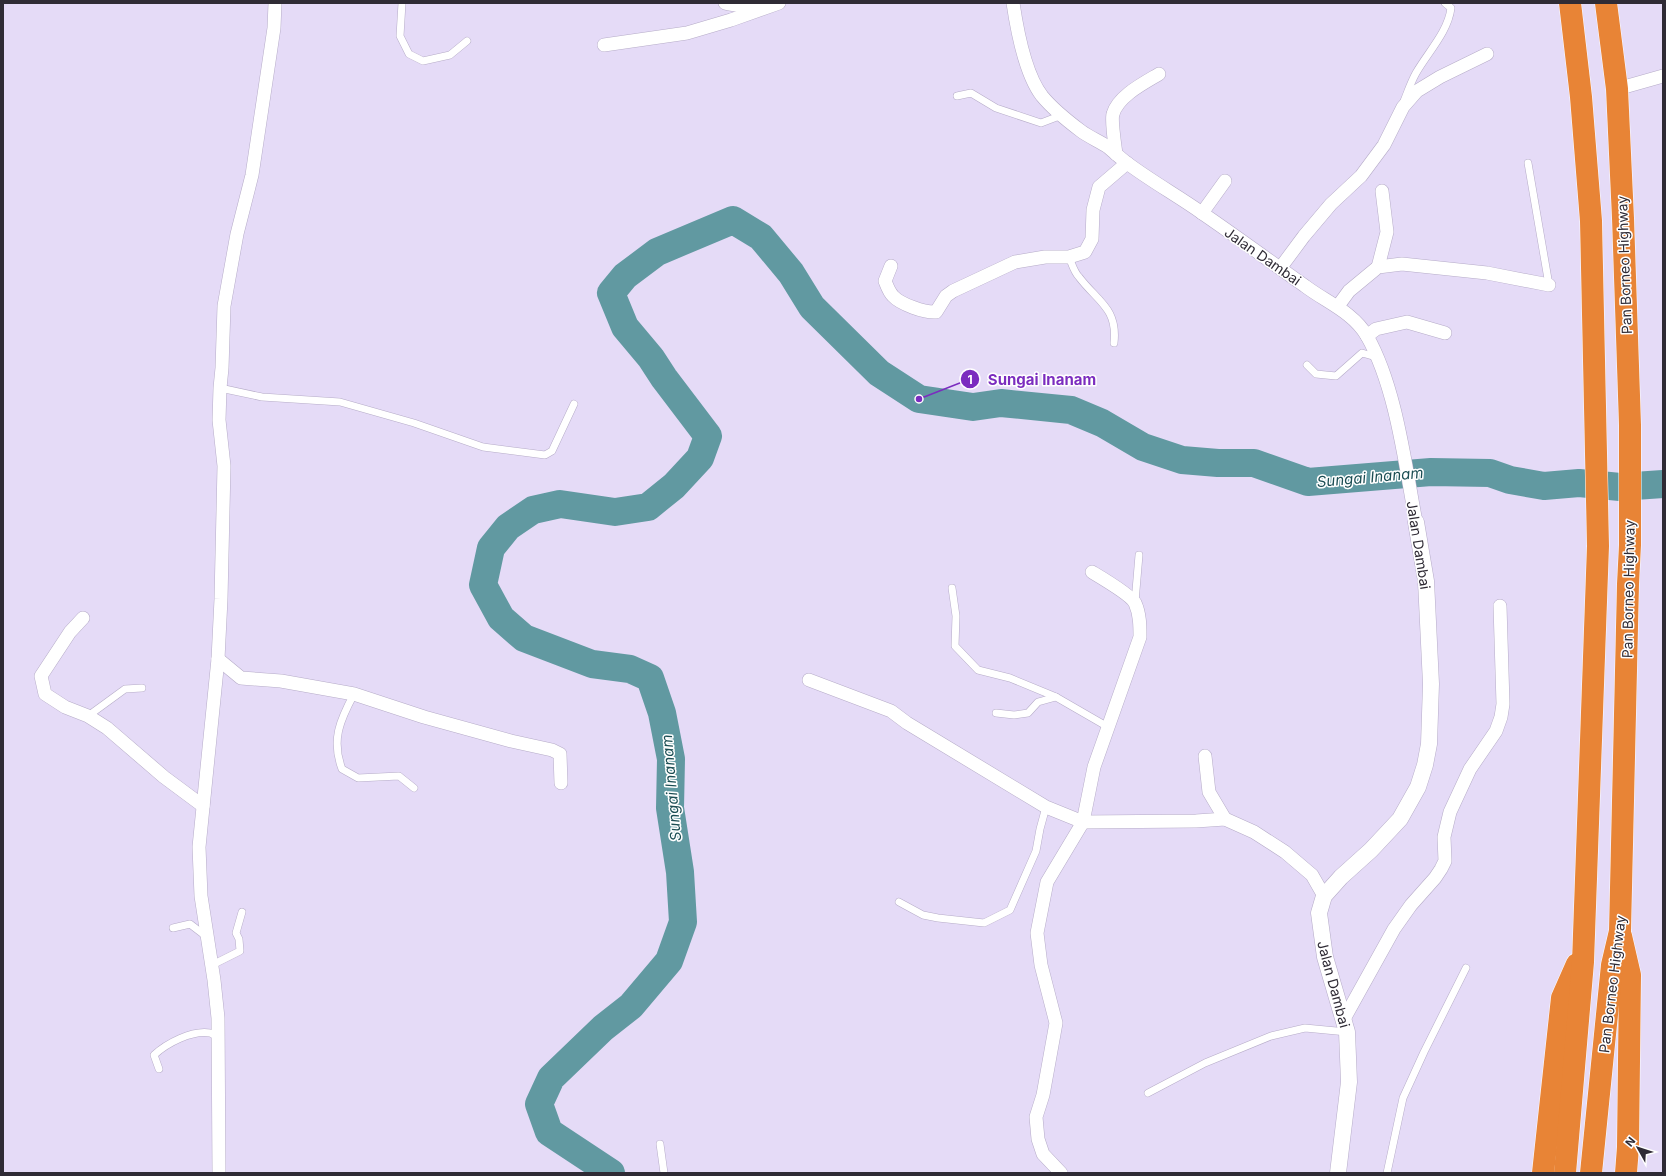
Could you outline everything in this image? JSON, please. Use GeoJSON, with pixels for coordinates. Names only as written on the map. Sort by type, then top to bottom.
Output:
{"type":"FeatureCollection","features":[{"type":"Feature","properties":{"kind":"highway","name":"Pan Borneo Highway"},"geometry":{"type":"LineString","coordinates":[[1565,1173],[1583,956],[1598,546],[1591,220],[1581,97],[1570,3]]}},
{"type":"Feature","properties":{"kind":"highway","name":"Pan Borneo Highway"},"geometry":{"type":"LineString","coordinates":[[1591,1173],[1612,965],[1620,931],[1630,545],[1630,425],[1617,89],[1606,3]]}},
{"type":"Feature","properties":{"kind":"highway"},"geometry":{"type":"LineString","coordinates":[[1620,931],[1630,975],[1628,1148],[1626,1173]]}},
{"type":"Feature","properties":{"kind":"highway"},"geometry":{"type":"LineString","coordinates":[[1543,1173],[1562,998],[1583,956]]}},
{"type":"Feature","properties":{"kind":"street"},"geometry":{"type":"LineString","coordinates":[[219,1173],[218,1018],[212,965],[200,889],[199,847],[218,659],[224,466],[219,420],[220,388],[224,306],[237,234],[252,175],[274,28],[275,3]]}},
{"type":"Feature","properties":{"kind":"street"},"geometry":{"type":"LineString","coordinates":[[725,3],[736,6],[753,5],[766,9]]}},
{"type":"Feature","properties":{"kind":"street"},"geometry":{"type":"LineString","coordinates":[[604,44],[687,33],[766,9],[779,3]]}},
{"type":"Feature","properties":{"kind":"street","name":"Jalan Dambai"},"geometry":{"type":"LineString","coordinates":[[1013,3],[1017,32],[1030,73],[1041,96],[1081,131],[1106,146],[1128,163],[1280,267],[1306,287],[1338,306],[1356,322],[1366,336],[1376,357],[1388,390],[1399,432],[1426,580],[1431,684],[1429,744],[1425,766],[1418,787],[1400,819],[1371,850],[1341,877],[1324,896],[1319,913],[1325,957],[1345,1026],[1349,1082],[1338,1173]]}},
{"type":"Feature","properties":{"kind":"street"},"geometry":{"type":"LineString","coordinates":[[1280,267],[1331,204],[1361,176],[1384,145],[1403,107],[1417,92],[1440,77],[1487,54]]}},
{"type":"Feature","properties":{"kind":"street"},"geometry":{"type":"LineString","coordinates":[[1116,154],[1112,114],[1122,99],[1138,86],[1159,74]]}},
{"type":"Feature","properties":{"kind":"street"},"geometry":{"type":"LineString","coordinates":[[1617,89],[1663,76]]}},
{"type":"Feature","properties":{"kind":"street"},"geometry":{"type":"LineString","coordinates":[[891,266],[885,282],[892,295],[904,304],[930,312],[936,312],[946,296],[953,291],[1015,262],[1045,257],[1069,257],[1085,252],[1092,239],[1093,210],[1100,187],[1128,163]]}},
{"type":"Feature","properties":{"kind":"street"},"geometry":{"type":"LineString","coordinates":[[1202,213],[1225,181]]}},
{"type":"Feature","properties":{"kind":"street"},"geometry":{"type":"LineString","coordinates":[[1378,267],[1387,232],[1382,191]]}},
{"type":"Feature","properties":{"kind":"street"},"geometry":{"type":"LineString","coordinates":[[1338,306],[1348,291],[1378,267],[1402,264],[1416,264],[1488,272],[1549,285]]}},
{"type":"Feature","properties":{"kind":"street"},"geometry":{"type":"LineString","coordinates":[[1366,336],[1376,329],[1407,322],[1445,333]]}},
{"type":"Feature","properties":{"kind":"street"},"geometry":{"type":"LineString","coordinates":[[1062,1173],[1043,1154],[1038,1139],[1036,1117],[1043,1095],[1056,1023],[1041,965],[1037,933],[1047,882],[1083,822],[1094,767],[1134,658],[1140,637],[1140,622],[1135,602],[1092,572]]}},
{"type":"Feature","properties":{"kind":"street"},"geometry":{"type":"LineString","coordinates":[[1345,1026],[1394,930],[1410,905],[1435,878],[1441,869],[1445,861],[1444,837],[1450,812],[1470,769],[1496,731],[1501,717],[1502,704],[1500,606]]}},
{"type":"Feature","properties":{"kind":"street"},"geometry":{"type":"LineString","coordinates":[[82,618],[67,637],[41,676],[45,694],[65,707],[88,716],[107,728],[164,777],[203,806]]}},
{"type":"Feature","properties":{"kind":"street"},"geometry":{"type":"LineString","coordinates":[[218,659],[241,678],[281,681],[354,694],[424,717],[556,752],[560,754],[561,784]]}},
{"type":"Feature","properties":{"kind":"street"},"geometry":{"type":"LineString","coordinates":[[809,680],[891,711],[907,723],[1046,807],[1083,822],[1188,821],[1225,819],[1254,832],[1285,852],[1312,875],[1324,896]]}},
{"type":"Feature","properties":{"kind":"street"},"geometry":{"type":"LineString","coordinates":[[1205,756],[1209,792],[1225,819]]}},
{"type":"Feature","properties":{"kind":"lane"},"geometry":{"type":"LineString","coordinates":[[402,3],[400,36],[409,54],[423,61],[450,55],[467,41]]}},
{"type":"Feature","properties":{"kind":"lane"},"geometry":{"type":"LineString","coordinates":[[1403,107],[1408,88],[1431,51],[1450,16],[1451,8],[1445,3]]}},
{"type":"Feature","properties":{"kind":"lane"},"geometry":{"type":"LineString","coordinates":[[957,96],[971,93],[996,108],[1041,123],[1062,115]]}},
{"type":"Feature","properties":{"kind":"lane"},"geometry":{"type":"LineString","coordinates":[[1528,163],[1549,285]]}},
{"type":"Feature","properties":{"kind":"lane"},"geometry":{"type":"LineString","coordinates":[[1069,257],[1077,276],[1089,290],[1104,303],[1116,329],[1114,343]]}},
{"type":"Feature","properties":{"kind":"lane"},"geometry":{"type":"LineString","coordinates":[[1307,365],[1316,374],[1336,376],[1362,353],[1376,357]]}},
{"type":"Feature","properties":{"kind":"lane"},"geometry":{"type":"LineString","coordinates":[[220,388],[262,397],[340,402],[414,423],[483,447],[545,455],[552,451],[574,404]]}},
{"type":"Feature","properties":{"kind":"lane"},"geometry":{"type":"LineString","coordinates":[[1135,602],[1139,556]]}},
{"type":"Feature","properties":{"kind":"lane"},"geometry":{"type":"LineString","coordinates":[[952,588],[956,616],[955,646],[978,670],[1010,678],[1056,697],[1108,727]]}},
{"type":"Feature","properties":{"kind":"lane"},"geometry":{"type":"LineString","coordinates":[[88,716],[125,689],[142,688]]}},
{"type":"Feature","properties":{"kind":"lane"},"geometry":{"type":"LineString","coordinates":[[354,694],[341,718],[336,741],[338,758],[342,769],[358,778],[399,776],[414,788]]}},
{"type":"Feature","properties":{"kind":"lane"},"geometry":{"type":"LineString","coordinates":[[996,713],[1014,715],[1028,713],[1038,702],[1056,697]]}},
{"type":"Feature","properties":{"kind":"lane"},"geometry":{"type":"LineString","coordinates":[[899,902],[923,915],[984,923],[1010,910],[1036,851],[1046,807]]}},
{"type":"Feature","properties":{"kind":"lane"},"geometry":{"type":"LineString","coordinates":[[212,965],[240,951],[239,939],[236,932],[242,912]]}},
{"type":"Feature","properties":{"kind":"lane"},"geometry":{"type":"LineString","coordinates":[[173,928],[190,924],[207,938]]}},
{"type":"Feature","properties":{"kind":"lane"},"geometry":{"type":"LineString","coordinates":[[1387,1173],[1403,1098],[1466,968]]}},
{"type":"Feature","properties":{"kind":"lane"},"geometry":{"type":"LineString","coordinates":[[1148,1093],[1205,1063],[1271,1036],[1305,1028],[1345,1026]]}},
{"type":"Feature","properties":{"kind":"lane"},"geometry":{"type":"LineString","coordinates":[[159,1069],[154,1056],[162,1048],[194,1033],[211,1033],[218,1038]]}},
{"type":"Feature","properties":{"kind":"lane"},"geometry":{"type":"LineString","coordinates":[[660,1144],[664,1173]]}},
{"type":"Feature","properties":{"kind":"waterway","name":"Sungai Inanam"},"geometry":{"type":"LineString","coordinates":[[611,1173],[549,1132],[539,1104],[551,1078],[603,1028],[631,1006],[669,961],[683,922],[680,872],[670,808],[671,759],[662,713],[650,678],[630,669],[592,664],[524,638],[501,618],[483,585],[491,548],[508,527],[533,510],[560,504],[615,512],[648,507],[674,486],[700,458],[708,436],[664,378],[651,358],[625,327],[611,293],[625,276],[657,252],[733,220],[761,237],[791,273],[812,307],[879,373],[919,399],[973,407],[1001,403],[1071,410],[1102,423],[1143,447],[1182,460],[1218,463],[1254,463],[1308,482],[1431,472],[1490,473],[1510,480],[1544,486],[1579,483],[1620,487],[1663,484]]}},
{"type":"Feature","properties":{"kind":"place","name":"Sungai Inanam"},"geometry":{"type":"Point","coordinates":[919,399]}}]}
